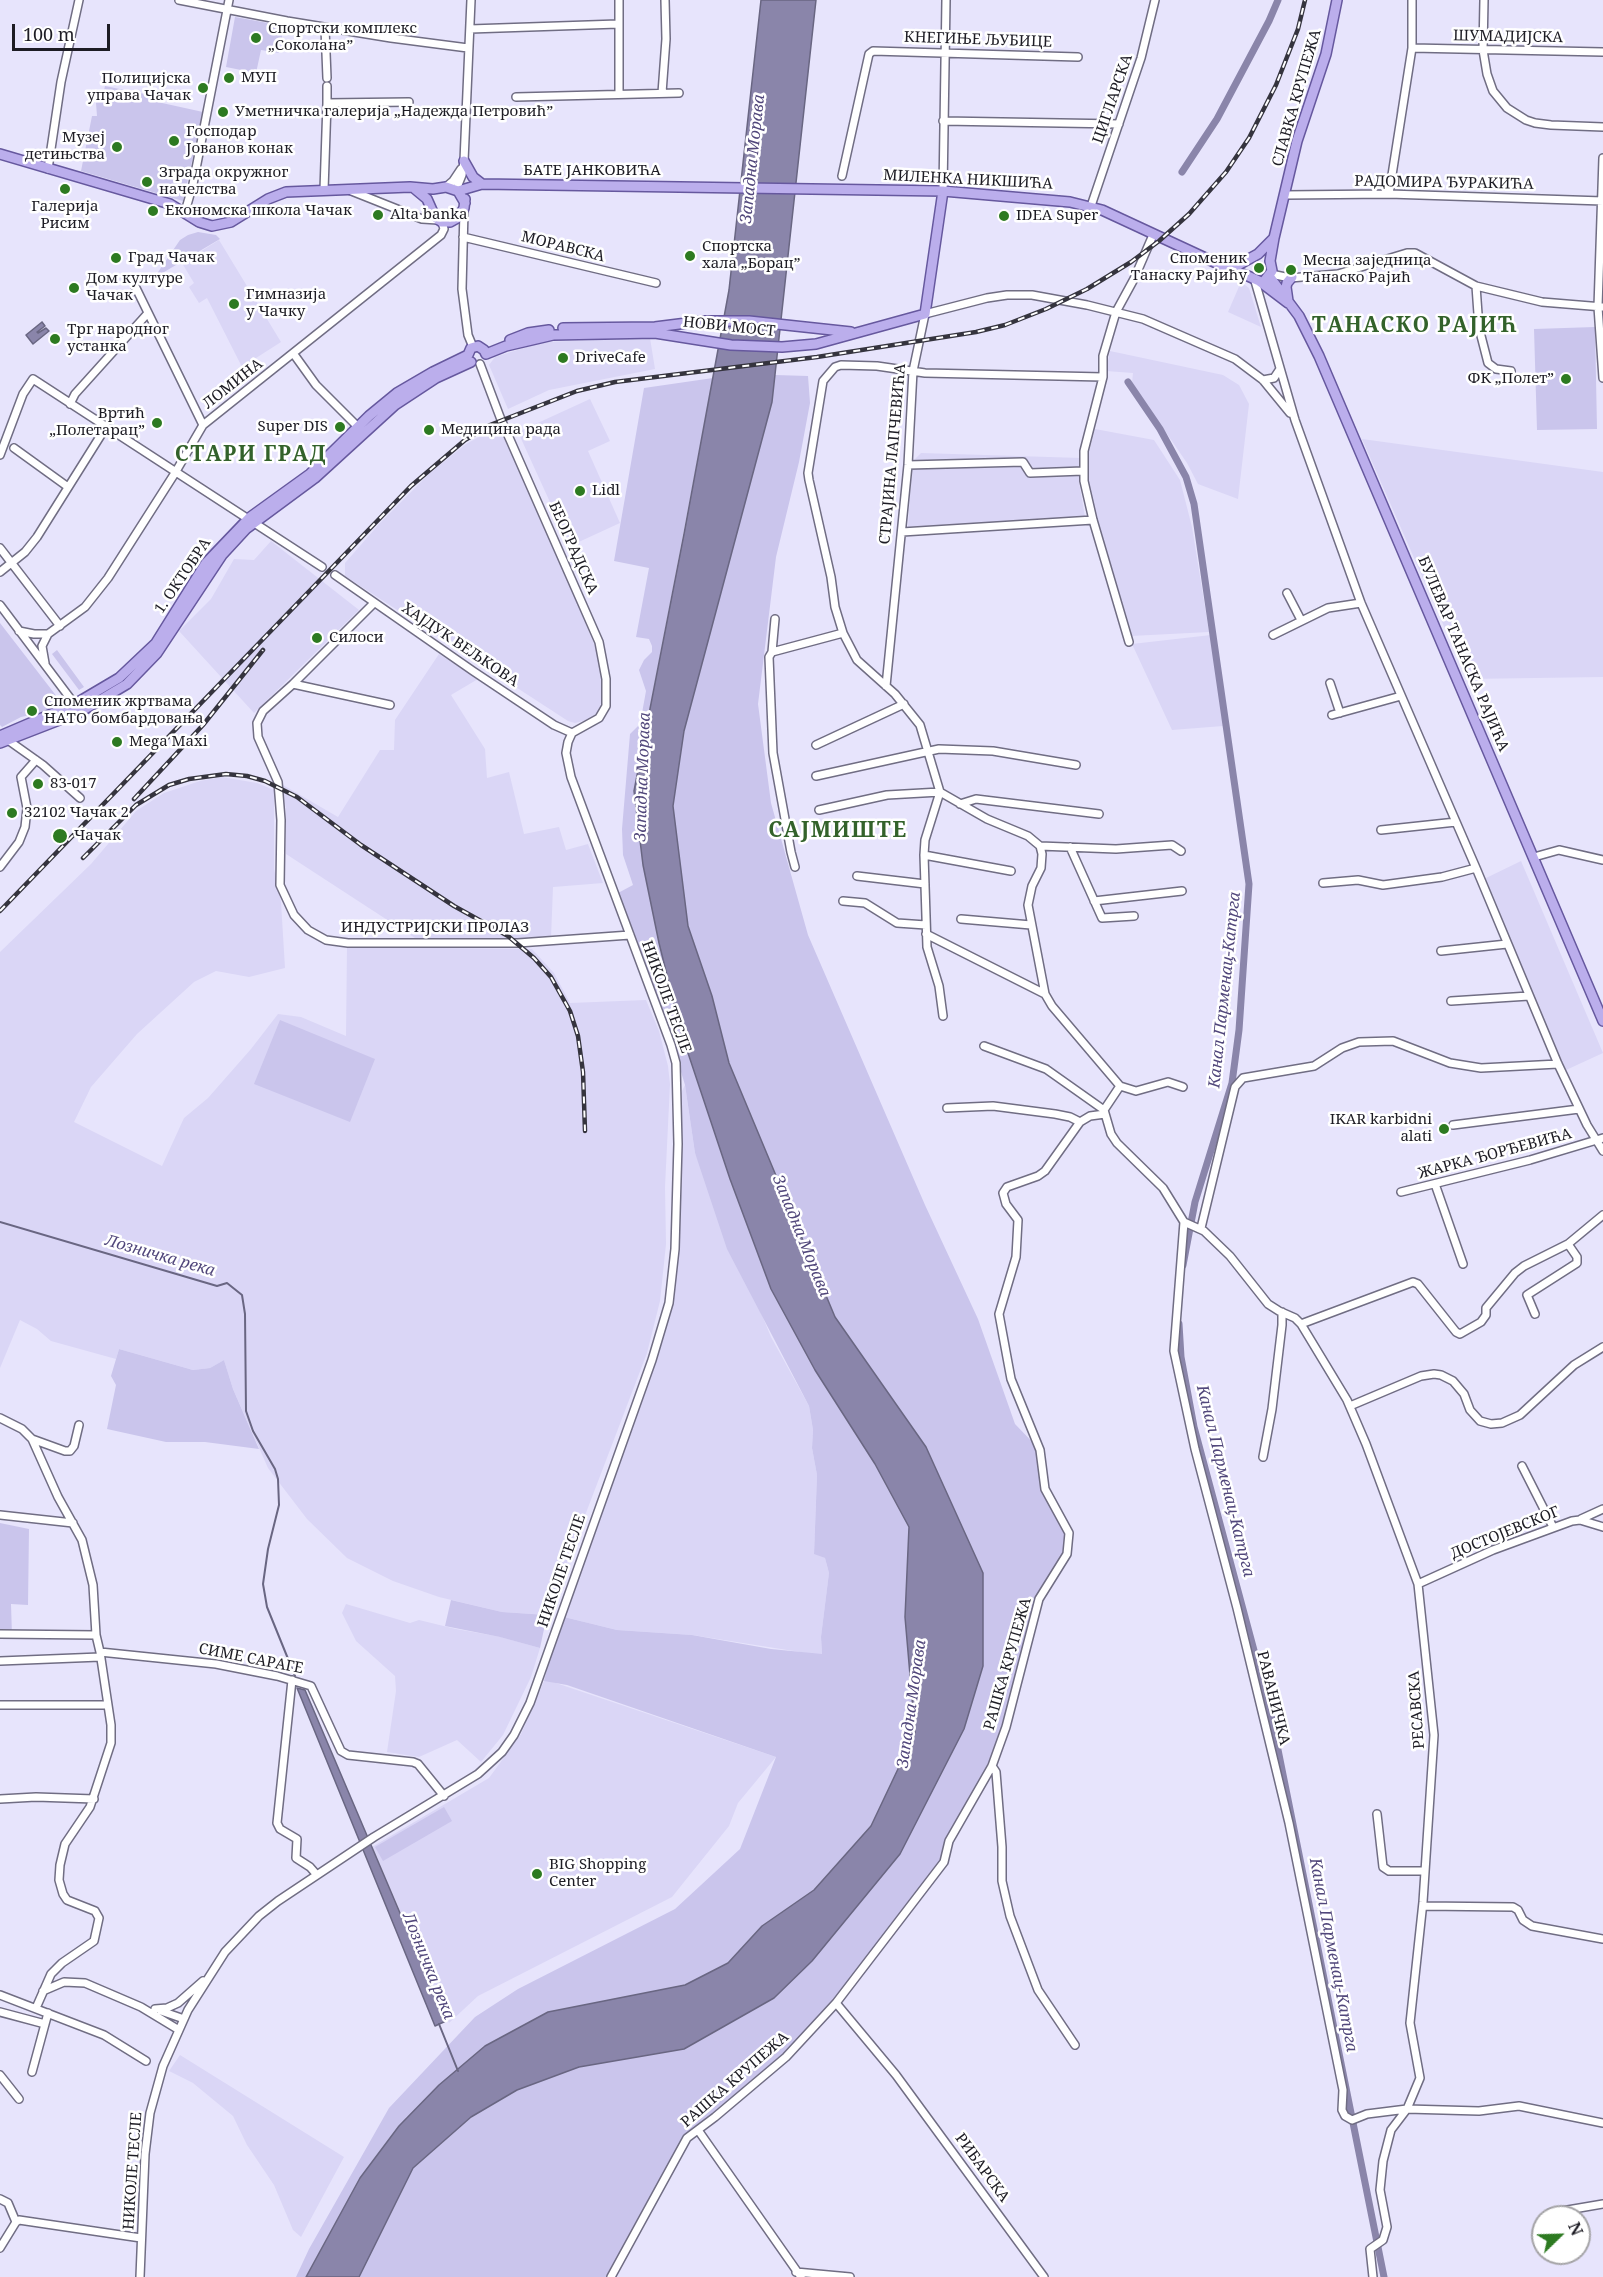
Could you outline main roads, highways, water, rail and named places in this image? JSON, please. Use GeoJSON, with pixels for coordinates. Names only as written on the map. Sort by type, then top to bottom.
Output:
{"type":"FeatureCollection","features":[{"type":"Feature","properties":{"kind":"main road","name":"СЛАВКА КРУПЕЖА"},"geometry":{"type":"LineString","coordinates":[[1270,261],[1300,130],[1329,44],[1337,0]]}},
{"type":"Feature","properties":{"kind":"main road"},"geometry":{"type":"LineString","coordinates":[[0,154],[170,204],[200,222],[217,226],[231,222],[278,195],[324,190],[443,188],[457,190],[464,206]]}},
{"type":"Feature","properties":{"kind":"main road"},"geometry":{"type":"LineString","coordinates":[[464,163],[469,173],[486,184]]}},
{"type":"Feature","properties":{"kind":"main road"},"geometry":{"type":"LineString","coordinates":[[410,187],[423,194],[432,214],[444,221],[459,217],[469,192],[486,184]]}},
{"type":"Feature","properties":{"kind":"main road","name":"БАТЕ ЈАНКОВИЋА"},"geometry":{"type":"LineString","coordinates":[[457,190],[486,184],[838,189]]}},
{"type":"Feature","properties":{"kind":"main road"},"geometry":{"type":"LineString","coordinates":[[429,206],[432,195],[443,188]]}},
{"type":"Feature","properties":{"kind":"main road","name":"МИЛЕНКА НИКШИЋА"},"geometry":{"type":"LineString","coordinates":[[838,189],[943,191],[1031,197],[1091,206],[1254,279],[1288,303]]}},
{"type":"Feature","properties":{"kind":"main road","name":"СТРАЈИНА ЛАПЧЕВИЋА"},"geometry":{"type":"LineString","coordinates":[[835,334],[854,332],[925,314],[943,191]]}},
{"type":"Feature","properties":{"kind":"main road"},"geometry":{"type":"LineString","coordinates":[[1227,268],[1254,256],[1267,257],[1272,267],[1270,275],[1254,279],[1246,265],[1254,256],[1274,238]]}},
{"type":"Feature","properties":{"kind":"main road","name":"БУЛЕВАР ТАНАСКА РАЈИЋА"},"geometry":{"type":"LineString","coordinates":[[1270,275],[1299,316],[1319,356],[1603,1021]]}},
{"type":"Feature","properties":{"kind":"main road"},"geometry":{"type":"LineString","coordinates":[[1288,303],[1286,287],[1292,277]]}},
{"type":"Feature","properties":{"kind":"main road","name":"НОВИ МОСТ"},"geometry":{"type":"LineString","coordinates":[[655,330],[703,321],[749,321],[835,334]]}},
{"type":"Feature","properties":{"kind":"main road"},"geometry":{"type":"LineString","coordinates":[[485,352],[553,334],[655,330]]}},
{"type":"Feature","properties":{"kind":"main road","name":"НОВИ МОСТ"},"geometry":{"type":"LineString","coordinates":[[655,330],[709,343],[760,348],[816,344],[835,334]]}},
{"type":"Feature","properties":{"kind":"main road"},"geometry":{"type":"LineString","coordinates":[[478,346],[485,352],[485,360],[473,357],[478,346]]}},
{"type":"Feature","properties":{"kind":"main road","name":"1. ОКТОБРА"},"geometry":{"type":"LineString","coordinates":[[3,740],[78,708],[119,678],[147,653],[161,636],[207,563],[251,520],[361,430],[403,399],[473,357]]}},
{"type":"Feature","properties":{"kind":"main road","name":"1. ОКТОБРА"},"geometry":{"type":"LineString","coordinates":[[251,520],[266,514],[322,472],[361,430]]}},
{"type":"Feature","properties":{"kind":"water","name":"Западна Морава"},"geometry":{"type":"Polygon","coordinates":[[[761,0],[816,0],[772,402],[684,731],[673,806],[688,926],[712,996],[729,1063],[835,1317],[926,1447],[983,1573],[983,1666],[964,1729],[900,1854],[812,1961],[774,1998],[684,2049],[579,2067],[517,2090],[471,2117],[413,2168],[359,2277],[306,2277],[360,2178],[399,2126],[439,2085],[485,2046],[548,2012],[685,1985],[728,1963],[762,1926],[814,1890],[871,1826],[915,1733],[905,1617],[909,1527],[875,1464],[815,1370],[771,1289],[730,1179],[681,1032],[643,865],[634,791],[729,290],[761,0]]]}},
{"type":"Feature","properties":{"kind":"water"},"geometry":{"type":"Polygon","coordinates":[[[42,322],[45,326],[37,332],[46,328],[49,331],[33,344],[26,335],[42,322]]]}},
{"type":"Feature","properties":{"kind":"water"},"geometry":{"type":"Polygon","coordinates":[[[297,1688],[305,1690],[446,2021],[435,2026],[297,1688]]]}},
{"type":"Feature","properties":{"kind":"waterway","name":"Канал Парменац-Катрга"},"geometry":{"type":"LineString","coordinates":[[1182,172],[1217,119],[1278,0]]}},
{"type":"Feature","properties":{"kind":"waterway","name":"Канал Парменац-Катрга"},"geometry":{"type":"LineString","coordinates":[[1128,382],[1160,429],[1186,477],[1194,504],[1249,884],[1239,1030],[1232,1083],[1195,1202],[1183,1265]]}},
{"type":"Feature","properties":{"kind":"waterway","name":"Лозничка река"},"geometry":{"type":"LineString","coordinates":[[0,1222],[217,1286],[227,1283],[242,1295],[245,1314],[246,1411],[253,1431],[275,1469],[278,1479],[279,1505],[268,1549],[263,1584],[267,1607],[295,1676]]}},
{"type":"Feature","properties":{"kind":"waterway","name":"Канал Парменац-Катрга"},"geometry":{"type":"LineString","coordinates":[[1179,1324],[1181,1357],[1194,1427],[1270,1710],[1384,2277]]}},
{"type":"Feature","properties":{"kind":"waterway","name":"Лозничка река"},"geometry":{"type":"LineString","coordinates":[[439,2024],[458,2071]]}},
{"type":"Feature","properties":{"kind":"railway"},"geometry":{"type":"LineString","coordinates":[[0,911],[411,486],[465,440],[490,425],[577,391],[615,382],[817,357],[976,332],[1005,325],[1046,309],[1087,289],[1131,262],[1159,241],[1189,214],[1226,172],[1249,138],[1276,85],[1298,29],[1305,0]]}},
{"type":"Feature","properties":{"kind":"railway"},"geometry":{"type":"LineString","coordinates":[[134,799],[203,725],[263,650]]}},
{"type":"Feature","properties":{"kind":"railway"},"geometry":{"type":"LineString","coordinates":[[83,858],[136,805],[169,785],[189,779],[226,774],[247,776],[265,781],[297,797],[361,845],[454,906],[508,936],[534,958],[551,977],[570,1011],[578,1036],[583,1072],[585,1131]]}},
{"type":"Feature","properties":{"kind":"place","name":"Спортски комплекс „Соколана”"},"geometry":{"type":"Point","coordinates":[256,38]}},
{"type":"Feature","properties":{"kind":"place","name":"МУП"},"geometry":{"type":"Point","coordinates":[229,78]}},
{"type":"Feature","properties":{"kind":"place","name":"Полицијска управа Чачак"},"geometry":{"type":"Point","coordinates":[203,88]}},
{"type":"Feature","properties":{"kind":"place","name":"Уметничка галерија „Надежда Петровић”"},"geometry":{"type":"Point","coordinates":[223,112]}},
{"type":"Feature","properties":{"kind":"place","name":"Господар Јованов конак"},"geometry":{"type":"Point","coordinates":[174,141]}},
{"type":"Feature","properties":{"kind":"place","name":"Музеј детињства"},"geometry":{"type":"Point","coordinates":[117,147]}},
{"type":"Feature","properties":{"kind":"place","name":"Зграда окружног начелства"},"geometry":{"type":"Point","coordinates":[147,182]}},
{"type":"Feature","properties":{"kind":"place","name":"Галерија Рисим"},"geometry":{"type":"Point","coordinates":[65,189]}},
{"type":"Feature","properties":{"kind":"place","name":"Економска школа Чачак"},"geometry":{"type":"Point","coordinates":[153,211]}},
{"type":"Feature","properties":{"kind":"place","name":"Alta banka"},"geometry":{"type":"Point","coordinates":[378,215]}},
{"type":"Feature","properties":{"kind":"place","name":"IDEA Super"},"geometry":{"type":"Point","coordinates":[1004,216]}},
{"type":"Feature","properties":{"kind":"place","name":"Спортска хала „Борац”"},"geometry":{"type":"Point","coordinates":[690,256]}},
{"type":"Feature","properties":{"kind":"place","name":"Град Чачак"},"geometry":{"type":"Point","coordinates":[116,258]}},
{"type":"Feature","properties":{"kind":"place","name":"Споменик Танаску Рајићу"},"geometry":{"type":"Point","coordinates":[1259,268]}},
{"type":"Feature","properties":{"kind":"place","name":"Месна заједница Танаско Рајић"},"geometry":{"type":"Point","coordinates":[1291,270]}},
{"type":"Feature","properties":{"kind":"place","name":"Дом културе Чачак"},"geometry":{"type":"Point","coordinates":[74,288]}},
{"type":"Feature","properties":{"kind":"place","name":"Гимназија у Чачку"},"geometry":{"type":"Point","coordinates":[234,304]}},
{"type":"Feature","properties":{"kind":"place","name":"Трг народног устанка"},"geometry":{"type":"Point","coordinates":[55,339]}},
{"type":"Feature","properties":{"kind":"place","name":"DriveCafe"},"geometry":{"type":"Point","coordinates":[563,358]}},
{"type":"Feature","properties":{"kind":"place","name":"ФК „Полет”"},"geometry":{"type":"Point","coordinates":[1566,379]}},
{"type":"Feature","properties":{"kind":"place","name":"Вртић „Полетарац”"},"geometry":{"type":"Point","coordinates":[157,423]}},
{"type":"Feature","properties":{"kind":"place","name":"Super DIS"},"geometry":{"type":"Point","coordinates":[340,427]}},
{"type":"Feature","properties":{"kind":"place","name":"Медицина рада"},"geometry":{"type":"Point","coordinates":[429,430]}},
{"type":"Feature","properties":{"kind":"place","name":"Lidl"},"geometry":{"type":"Point","coordinates":[580,491]}},
{"type":"Feature","properties":{"kind":"place","name":"Силоси"},"geometry":{"type":"Point","coordinates":[317,638]}},
{"type":"Feature","properties":{"kind":"place","name":"Споменик жртвама НАТО бомбардовања"},"geometry":{"type":"Point","coordinates":[32,711]}},
{"type":"Feature","properties":{"kind":"place","name":"Mega Maxi"},"geometry":{"type":"Point","coordinates":[117,742]}},
{"type":"Feature","properties":{"kind":"place","name":"83-017"},"geometry":{"type":"Point","coordinates":[38,784]}},
{"type":"Feature","properties":{"kind":"place","name":"32102 Чачак 2"},"geometry":{"type":"Point","coordinates":[12,813]}},
{"type":"Feature","properties":{"kind":"place","name":"Чачак"},"geometry":{"type":"Point","coordinates":[60,836]}},
{"type":"Feature","properties":{"kind":"place","name":"IKAR karbidni alati"},"geometry":{"type":"Point","coordinates":[1444,1129]}},
{"type":"Feature","properties":{"kind":"place","name":"BIG Shopping Center"},"geometry":{"type":"Point","coordinates":[537,1874]}},
{"type":"Feature","properties":{"kind":"district","name":"ТАНАСКО РАЈИЋ"},"geometry":{"type":"Point","coordinates":[1415,326]}},
{"type":"Feature","properties":{"kind":"district","name":"СТАРИ ГРАД"},"geometry":{"type":"Point","coordinates":[251,455]}},
{"type":"Feature","properties":{"kind":"district","name":"САЈМИШТЕ"},"geometry":{"type":"Point","coordinates":[838,831]}}]}
